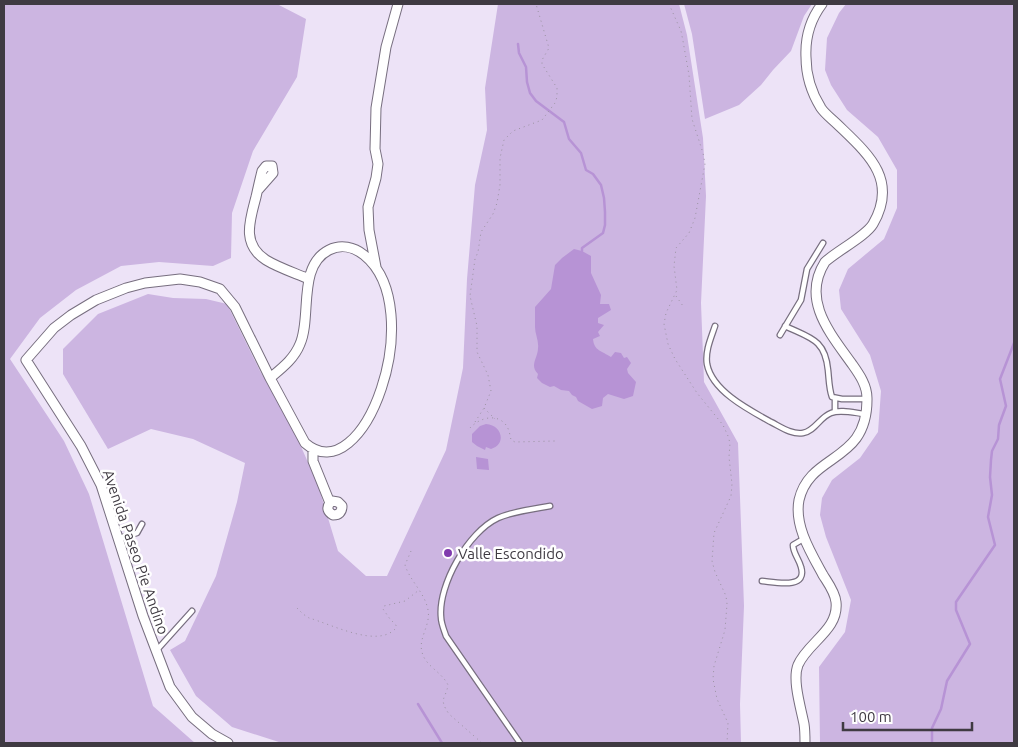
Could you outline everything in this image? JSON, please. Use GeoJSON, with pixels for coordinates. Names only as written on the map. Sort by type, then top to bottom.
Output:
{"type":"FeatureCollection","features":[{"type":"Feature","properties":{"kind":"street"},"geometry":{"type":"LineString","coordinates":[[377,269],[361,252],[347,247],[326,251],[315,262],[309,278],[300,344],[291,359],[270,378],[301,438],[313,449],[332,451],[350,442],[364,424],[379,395],[389,360],[393,332],[387,296],[377,269],[372,247],[368,207],[378,164],[375,136],[378,88],[386,47],[398,4]]}},
{"type":"Feature","properties":{"kind":"street"},"geometry":{"type":"LineString","coordinates":[[805,743],[805,727],[796,679],[797,669],[806,653],[825,634],[835,617],[836,602],[831,587],[816,562],[800,524],[800,500],[806,484],[813,474],[854,443],[860,433],[867,399],[860,375],[822,320],[817,301],[816,284],[820,269],[825,262],[873,226],[881,206],[883,187],[880,173],[872,160],[822,108],[810,87],[806,73],[808,34],[812,20],[822,4]]}},
{"type":"Feature","properties":{"kind":"street"},"geometry":{"type":"LineString","coordinates":[[258,190],[249,223],[252,245],[266,260],[309,278]]}},
{"type":"Feature","properties":{"kind":"street"},"geometry":{"type":"LineString","coordinates":[[361,252],[368,251],[372,247]]}},
{"type":"Feature","properties":{"kind":"street","name":"Avenida Paseo Pie Andino"},"geometry":{"type":"LineString","coordinates":[[228,743],[202,726],[184,708],[170,686],[143,616],[101,485],[82,446],[26,360],[54,328],[96,300],[126,288],[145,283],[180,279],[200,282],[220,289],[235,307],[270,378]]}},
{"type":"Feature","properties":{"kind":"street"},"geometry":{"type":"LineString","coordinates":[[313,449],[313,461],[330,503]]}},
{"type":"Feature","properties":{"kind":"lane"},"geometry":{"type":"LineString","coordinates":[[780,335],[803,294],[807,268],[823,243]]}},
{"type":"Feature","properties":{"kind":"lane"},"geometry":{"type":"LineString","coordinates":[[715,326],[707,351],[707,364],[712,376],[735,401],[791,432],[798,433],[805,433],[812,429],[822,418],[835,412],[865,414]]}},
{"type":"Feature","properties":{"kind":"lane"},"geometry":{"type":"LineString","coordinates":[[785,326],[813,339],[823,349],[827,358],[832,397],[867,399]]}},
{"type":"Feature","properties":{"kind":"lane"},"geometry":{"type":"LineString","coordinates":[[835,398],[835,412]]}},
{"type":"Feature","properties":{"kind":"lane"},"geometry":{"type":"LineString","coordinates":[[520,743],[446,636],[440,618],[442,599],[450,574],[464,549],[480,531],[497,518],[550,506]]}},
{"type":"Feature","properties":{"kind":"lane"},"geometry":{"type":"LineString","coordinates":[[119,538],[137,533],[142,524]]}},
{"type":"Feature","properties":{"kind":"lane"},"geometry":{"type":"LineString","coordinates":[[762,580],[792,583],[800,578],[802,567],[792,545],[805,538]]}},
{"type":"Feature","properties":{"kind":"lane"},"geometry":{"type":"LineString","coordinates":[[156,651],[192,611]]}},
{"type":"Feature","properties":{"kind":"path"},"geometry":{"type":"LineString","coordinates":[[470,428],[484,408],[491,391],[488,376],[477,352],[477,326],[470,296],[481,232],[490,220],[500,185],[500,158],[504,140],[513,131],[542,120],[555,103],[557,97],[557,88],[542,64],[542,60],[549,48],[549,43],[536,4]]}},
{"type":"Feature","properties":{"kind":"path"},"geometry":{"type":"LineString","coordinates":[[668,4],[681,31],[689,75],[692,119],[705,164],[695,218],[688,233],[676,248],[674,266],[677,283],[676,295],[669,305],[665,319],[665,333],[668,344],[697,393],[723,425],[730,443],[731,496],[714,534],[712,561],[726,596],[727,604],[725,630],[714,666],[713,679],[717,699],[728,723],[727,743]]}},
{"type":"Feature","properties":{"kind":"path"},"geometry":{"type":"LineString","coordinates":[[676,295],[683,306]]}},
{"type":"Feature","properties":{"kind":"path"},"geometry":{"type":"LineString","coordinates":[[484,408],[496,419]]}},
{"type":"Feature","properties":{"kind":"path"},"geometry":{"type":"LineString","coordinates":[[475,422],[487,418],[503,422],[507,426],[511,440],[515,442],[555,441]]}},
{"type":"Feature","properties":{"kind":"path"},"geometry":{"type":"LineString","coordinates":[[411,551],[405,565],[428,609],[429,619],[423,638],[422,652],[426,662],[444,677],[448,684],[447,690],[443,694],[443,700],[449,714],[482,743]]}},
{"type":"Feature","properties":{"kind":"path"},"geometry":{"type":"LineString","coordinates":[[297,608],[309,618],[368,637],[380,636],[394,632],[396,628],[396,624],[383,609],[384,606],[405,601],[419,590]]}},
{"type":"Feature","properties":{"kind":"shaded area"},"geometry":{"type":"Polygon","coordinates":[[[4,4],[277,4],[306,19],[297,77],[253,151],[232,213],[231,258],[213,266],[159,262],[121,266],[76,290],[40,318],[10,359],[64,441],[89,494],[153,706],[195,743],[4,743],[4,4]]]}},
{"type":"Feature","properties":{"kind":"shaded area"},"geometry":{"type":"Polygon","coordinates":[[[498,4],[679,4],[687,35],[703,138],[706,196],[701,303],[704,382],[738,443],[744,606],[740,704],[741,743],[282,743],[232,727],[196,696],[170,650],[185,641],[216,576],[237,502],[245,463],[193,439],[151,429],[108,449],[63,374],[63,349],[98,314],[148,294],[173,298],[206,299],[227,304],[260,371],[291,424],[318,485],[338,551],[366,576],[387,576],[446,450],[463,368],[467,279],[475,185],[487,130],[485,88],[498,4]]]}},
{"type":"Feature","properties":{"kind":"shaded area"},"geometry":{"type":"Polygon","coordinates":[[[684,4],[812,4],[804,16],[791,51],[761,85],[739,105],[705,119],[692,34],[684,4]]]}},
{"type":"Feature","properties":{"kind":"shaded area"},"geometry":{"type":"Polygon","coordinates":[[[846,4],[1014,4],[1014,743],[820,743],[819,667],[845,632],[851,600],[826,537],[820,515],[822,498],[832,480],[860,458],[878,432],[881,391],[870,355],[841,309],[839,290],[848,269],[884,239],[897,208],[897,170],[878,137],[847,110],[831,85],[825,70],[827,38],[839,13],[846,4]]]}},
{"type":"Feature","properties":{"kind":"shaded area"},"geometry":{"type":"Polygon","coordinates":[[[574,249],[591,256],[591,273],[601,295],[600,304],[609,304],[611,310],[598,318],[598,323],[604,325],[598,332],[600,336],[593,339],[595,346],[611,357],[615,352],[621,353],[624,358],[627,357],[631,363],[627,369],[628,373],[636,382],[633,396],[624,399],[608,394],[603,398],[602,406],[592,409],[578,401],[569,391],[561,390],[554,386],[550,387],[542,383],[537,378],[538,374],[534,368],[538,352],[535,330],[535,307],[551,289],[555,265],[574,249]]]}},
{"type":"Feature","properties":{"kind":"shaded area"},"geometry":{"type":"Polygon","coordinates":[[[486,424],[499,431],[501,439],[496,447],[491,449],[486,447],[485,450],[472,442],[472,434],[480,426],[486,424]]]}},
{"type":"Feature","properties":{"kind":"shaded area"},"geometry":{"type":"Polygon","coordinates":[[[476,457],[488,459],[489,470],[477,469],[476,457]]]}},
{"type":"Feature","properties":{"kind":"waterway"},"geometry":{"type":"LineString","coordinates":[[518,44],[519,53],[526,67],[530,93],[536,101],[564,122],[569,139],[581,153],[586,170],[593,174],[601,185],[605,212],[603,233],[582,248],[582,251]]}},
{"type":"Feature","properties":{"kind":"waterway"},"geometry":{"type":"LineString","coordinates":[[932,743],[932,728],[941,709],[947,681],[970,644],[956,610],[956,602],[995,545],[988,517],[992,495],[991,460],[992,451],[998,439],[999,425],[1006,406],[1000,379],[1014,343]]}},
{"type":"Feature","properties":{"kind":"waterway"},"geometry":{"type":"LineString","coordinates":[[418,704],[442,743]]}},
{"type":"Feature","properties":{"kind":"place","name":"Valle Escondido"},"geometry":{"type":"Point","coordinates":[448,553]}}]}
